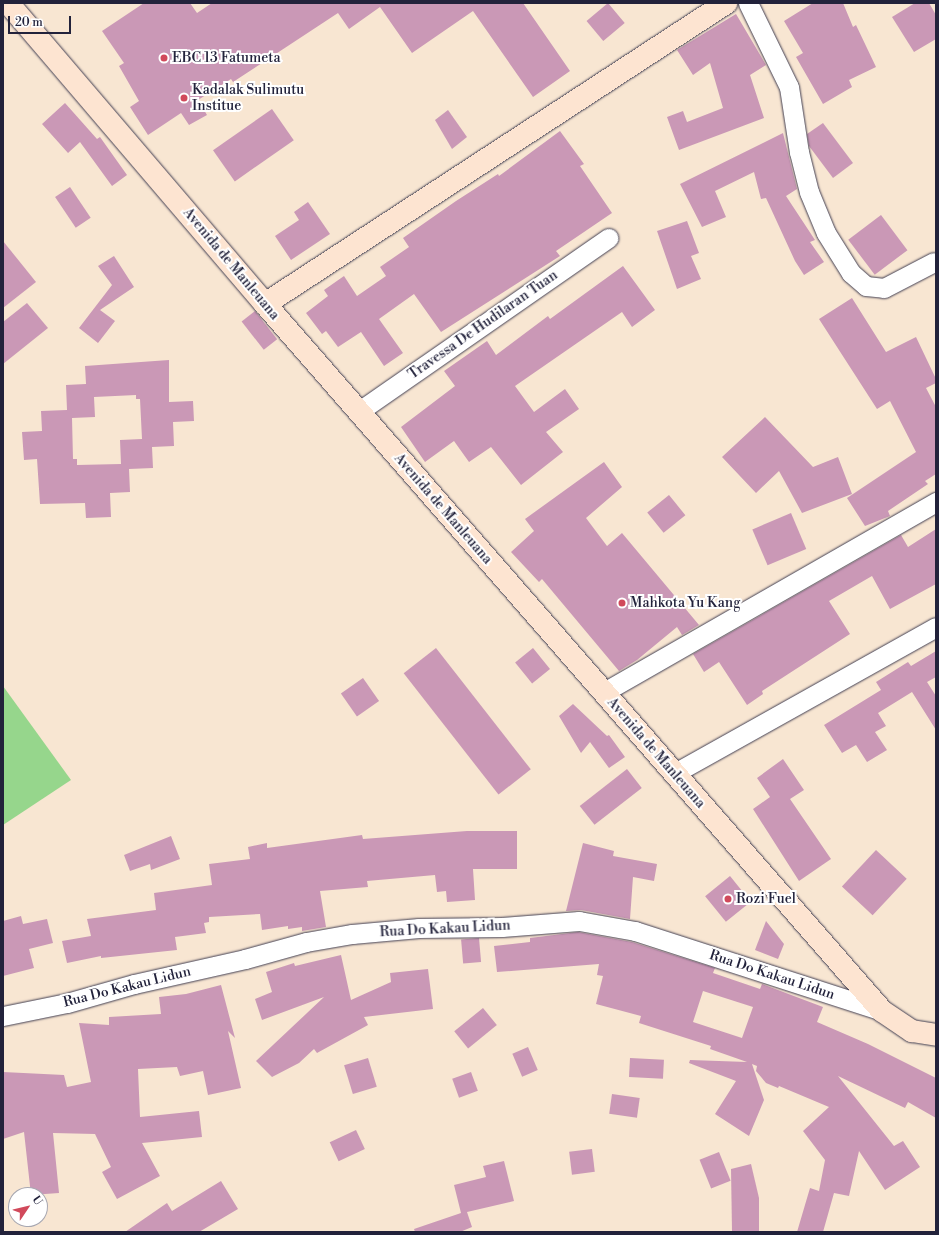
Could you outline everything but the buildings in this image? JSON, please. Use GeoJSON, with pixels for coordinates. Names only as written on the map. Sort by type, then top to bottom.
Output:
{"type":"FeatureCollection","features":[{"type":"Feature","properties":{"kind":"main road","name":"Avenida de Manleuana"},"geometry":{"type":"LineString","coordinates":[[8,3],[358,412],[882,1012],[912,1031],[936,1035]]}},
{"type":"Feature","properties":{"kind":"main road"},"geometry":{"type":"LineString","coordinates":[[265,304],[726,3]]}},
{"type":"Feature","properties":{"kind":"street"},"geometry":{"type":"LineString","coordinates":[[748,3],[789,87],[799,152],[809,192],[826,233],[851,273],[866,286],[884,288],[934,262]]}},
{"type":"Feature","properties":{"kind":"street","name":"Travessa De Hudilaran Tuan"},"geometry":{"type":"LineString","coordinates":[[358,412],[608,238]]}},
{"type":"Feature","properties":{"kind":"street"},"geometry":{"type":"LineString","coordinates":[[604,692],[936,502]]}},
{"type":"Feature","properties":{"kind":"street"},"geometry":{"type":"LineString","coordinates":[[673,774],[936,627]]}},
{"type":"Feature","properties":{"kind":"street","name":"Rua Do Kakau Lidun"},"geometry":{"type":"LineString","coordinates":[[3,1016],[67,1003],[134,984],[245,959],[306,942],[352,934],[419,928],[502,927],[579,921],[635,930],[882,1012]]}},
{"type":"Feature","properties":{"kind":"green space"},"geometry":{"type":"Polygon","coordinates":[[[3,686],[71,780],[3,825],[3,686]]]}},
{"type":"Feature","properties":{"kind":"place","name":"EBC 13 Fatumeta"},"geometry":{"type":"Point","coordinates":[164,58]}},
{"type":"Feature","properties":{"kind":"place","name":"Kadalak Sulimutu Institue"},"geometry":{"type":"Point","coordinates":[184,98]}},
{"type":"Feature","properties":{"kind":"place","name":"Mahkota Yu Kang"},"geometry":{"type":"Point","coordinates":[622,603]}},
{"type":"Feature","properties":{"kind":"place","name":"Rozi Fuel"},"geometry":{"type":"Point","coordinates":[728,899]}}]}
